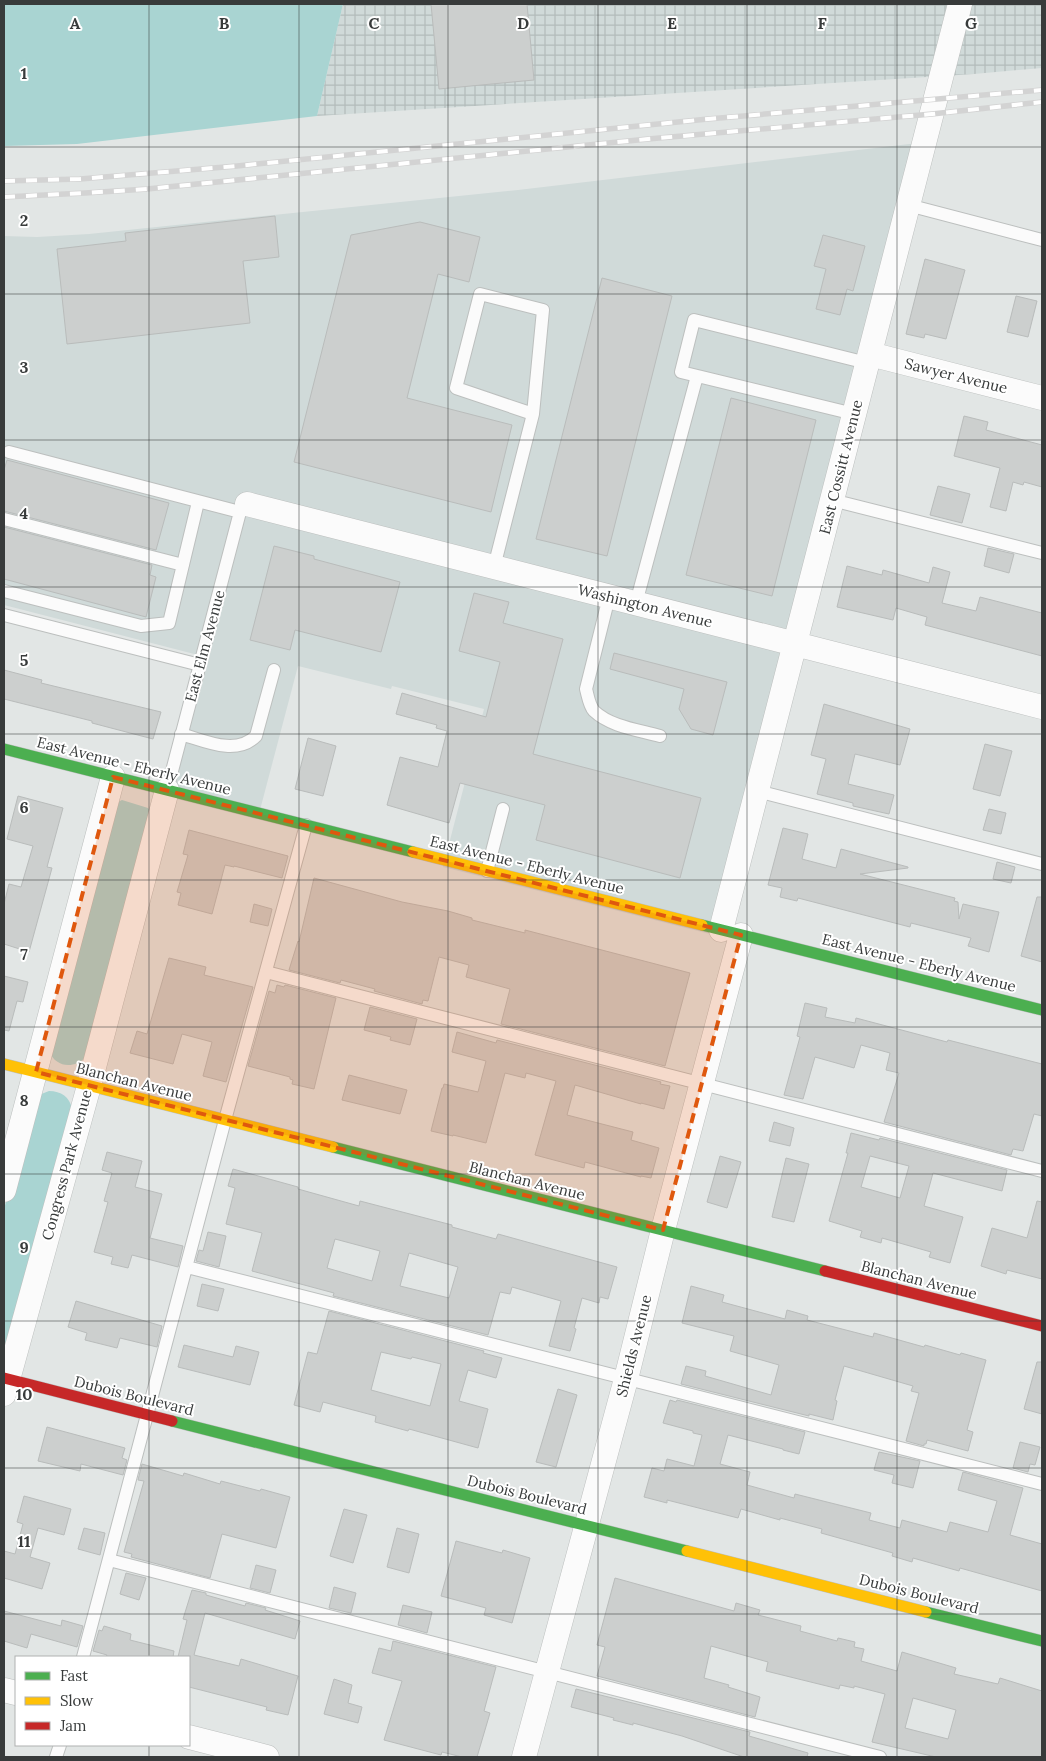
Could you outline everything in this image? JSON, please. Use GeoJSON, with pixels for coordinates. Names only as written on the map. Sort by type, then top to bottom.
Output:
{"type":"FeatureCollection","features":[{"type":"Feature","properties":{"kind":"street","name":"East Cossitt Avenue"},"geometry":{"type":"LineString","coordinates":[[731,933],[757,791],[960,4]]}},
{"type":"Feature","properties":{"kind":"street","name":"Sawyer Avenue"},"geometry":{"type":"LineString","coordinates":[[868,359],[1042,398]]}},
{"type":"Feature","properties":{"kind":"street","name":"Washington Avenue"},"geometry":{"type":"LineString","coordinates":[[244,508],[494,567],[1042,707]]}},
{"type":"Feature","properties":{"kind":"street","name":"East Avenue - Eberly Avenue"},"geometry":{"type":"LineString","coordinates":[[4,749],[1042,1010]]}},
{"type":"Feature","properties":{"kind":"street"},"geometry":{"type":"LineString","coordinates":[[4,1190],[113,776]]}},
{"type":"Feature","properties":{"kind":"street","name":"Congress Park Avenue"},"geometry":{"type":"LineString","coordinates":[[5,1383],[89,1086],[167,790]]}},
{"type":"Feature","properties":{"kind":"street","name":"Shields Avenue"},"geometry":{"type":"LineString","coordinates":[[524,1757],[703,1085],[731,933]]}},
{"type":"Feature","properties":{"kind":"street","name":"Blanchan Avenue"},"geometry":{"type":"LineString","coordinates":[[4,1064],[1042,1326]]}},
{"type":"Feature","properties":{"kind":"street","name":"Dubois Boulevard"},"geometry":{"type":"LineString","coordinates":[[5,1383],[148,1415],[1042,1640]]}},
{"type":"Feature","properties":{"kind":"street"},"geometry":{"type":"LineString","coordinates":[[190,1737],[267,1757]]}},
{"type":"Feature","properties":{"kind":"lane"},"geometry":{"type":"LineString","coordinates":[[908,205],[1042,240]]}},
{"type":"Feature","properties":{"kind":"lane"},"geometry":{"type":"LineString","coordinates":[[494,567],[532,414],[543,310],[480,294],[456,388],[532,414]]}},
{"type":"Feature","properties":{"kind":"lane"},"geometry":{"type":"LineString","coordinates":[[854,414],[681,372],[694,320],[868,359]]}},
{"type":"Feature","properties":{"kind":"lane"},"geometry":{"type":"LineString","coordinates":[[636,604],[697,376]]}},
{"type":"Feature","properties":{"kind":"lane"},"geometry":{"type":"LineString","coordinates":[[9,452],[198,502],[244,508]]}},
{"type":"Feature","properties":{"kind":"lane"},"geometry":{"type":"LineString","coordinates":[[832,500],[1042,553]]}},
{"type":"Feature","properties":{"kind":"lane"},"geometry":{"type":"LineString","coordinates":[[4,591],[142,626],[169,623],[198,502]]}},
{"type":"Feature","properties":{"kind":"lane","name":"East Elm Avenue"},"geometry":{"type":"LineString","coordinates":[[167,790],[244,508]]}},
{"type":"Feature","properties":{"kind":"lane"},"geometry":{"type":"LineString","coordinates":[[4,519],[182,565]]}},
{"type":"Feature","properties":{"kind":"lane"},"geometry":{"type":"LineString","coordinates":[[609,597],[586,689],[589,702],[594,711],[614,723],[660,736]]}},
{"type":"Feature","properties":{"kind":"lane"},"geometry":{"type":"LineString","coordinates":[[4,615],[200,665]]}},
{"type":"Feature","properties":{"kind":"lane"},"geometry":{"type":"LineString","coordinates":[[181,734],[226,746],[238,746],[249,743],[256,736],[274,670]]}},
{"type":"Feature","properties":{"kind":"lane"},"geometry":{"type":"LineString","coordinates":[[757,791],[1042,864]]}},
{"type":"Feature","properties":{"kind":"lane"},"geometry":{"type":"LineString","coordinates":[[487,871],[502,809]]}},
{"type":"Feature","properties":{"kind":"lane"},"geometry":{"type":"LineString","coordinates":[[83,1656],[225,1120],[306,825]]}},
{"type":"Feature","properties":{"kind":"lane"},"geometry":{"type":"LineString","coordinates":[[266,972],[1042,1171]]}},
{"type":"Feature","properties":{"kind":"lane"},"geometry":{"type":"LineString","coordinates":[[187,1267],[1042,1484]]}},
{"type":"Feature","properties":{"kind":"lane"},"geometry":{"type":"LineString","coordinates":[[109,1560],[880,1757]]}},
{"type":"Feature","properties":{"kind":"highlighted area"},"geometry":{"type":"Polygon","coordinates":[[[113,777],[741,935],[663,1230],[36,1072],[113,777]]]}},
{"type":"Feature","properties":{"kind":"shaded area"},"geometry":{"type":"Polygon","coordinates":[[[4,4],[343,4],[317,116],[77,144],[4,146],[4,4]]]}},
{"type":"Feature","properties":{"kind":"shaded area"},"geometry":{"type":"Polygon","coordinates":[[[343,4],[1042,4],[1042,68],[317,116],[343,4]]]}},
{"type":"Feature","properties":{"kind":"shaded area"},"geometry":{"type":"Polygon","coordinates":[[[918,143],[714,935],[443,867],[484,709],[392,686],[391,689],[298,666],[260,810],[168,788],[202,656],[4,605],[4,236],[37,237],[89,234],[518,190],[918,143]]]}},
{"type":"Feature","properties":{"kind":"shaded area"},"geometry":{"type":"Polygon","coordinates":[[[122,800],[148,808],[150,811],[86,1057],[76,1064],[61,1064],[52,1057],[49,1051],[116,803],[122,800]]]}},
{"type":"Feature","properties":{"kind":"shaded area"},"geometry":{"type":"Polygon","coordinates":[[[49,1091],[57,1092],[67,1098],[72,1109],[4,1356],[4,1209],[32,1105],[39,1095],[49,1091]]]}},
{"type":"Feature","properties":{"kind":"building"},"geometry":{"type":"Polygon","coordinates":[[[431,4],[527,4],[534,80],[439,89],[431,4]]]}},
{"type":"Feature","properties":{"kind":"building"},"geometry":{"type":"Polygon","coordinates":[[[275,216],[279,257],[243,261],[250,323],[67,344],[57,249],[126,241],[125,233],[275,216]]]}},
{"type":"Feature","properties":{"kind":"building"},"geometry":{"type":"Polygon","coordinates":[[[420,222],[480,237],[469,282],[438,274],[407,398],[512,425],[491,512],[294,462],[351,235],[420,222]]]}},
{"type":"Feature","properties":{"kind":"building"},"geometry":{"type":"Polygon","coordinates":[[[823,235],[865,246],[853,291],[847,289],[840,315],[816,309],[826,269],[814,266],[823,235]]]}},
{"type":"Feature","properties":{"kind":"building"},"geometry":{"type":"Polygon","coordinates":[[[925,259],[965,270],[946,339],[925,334],[924,338],[906,334],[925,259]]]}},
{"type":"Feature","properties":{"kind":"building"},"geometry":{"type":"Polygon","coordinates":[[[602,278],[672,296],[607,556],[536,539],[602,278]]]}},
{"type":"Feature","properties":{"kind":"building"},"geometry":{"type":"Polygon","coordinates":[[[1016,296],[1037,301],[1028,337],[1007,332],[1016,296]]]}},
{"type":"Feature","properties":{"kind":"building"},"geometry":{"type":"Polygon","coordinates":[[[731,398],[816,420],[772,596],[686,575],[731,398]]]}},
{"type":"Feature","properties":{"kind":"building"},"geometry":{"type":"Polygon","coordinates":[[[964,416],[988,422],[986,430],[1042,445],[1042,487],[1024,482],[1023,485],[1013,482],[1006,511],[990,507],[1000,468],[954,456],[964,416]]]}},
{"type":"Feature","properties":{"kind":"building"},"geometry":{"type":"Polygon","coordinates":[[[7,460],[169,503],[156,550],[4,511],[4,470],[7,460]]]}},
{"type":"Feature","properties":{"kind":"building"},"geometry":{"type":"Polygon","coordinates":[[[938,486],[970,494],[962,523],[930,515],[938,486]]]}},
{"type":"Feature","properties":{"kind":"building"},"geometry":{"type":"Polygon","coordinates":[[[4,527],[152,565],[150,575],[156,577],[146,617],[4,579],[4,527]]]}},
{"type":"Feature","properties":{"kind":"building"},"geometry":{"type":"Polygon","coordinates":[[[274,546],[314,556],[314,559],[400,582],[381,652],[295,630],[290,650],[250,640],[274,546]]]}},
{"type":"Feature","properties":{"kind":"building"},"geometry":{"type":"Polygon","coordinates":[[[988,548],[1014,554],[1009,573],[984,566],[988,548]]]}},
{"type":"Feature","properties":{"kind":"building"},"geometry":{"type":"Polygon","coordinates":[[[847,566],[882,575],[883,570],[929,583],[933,567],[950,572],[942,603],[976,611],[980,597],[1042,613],[1042,656],[925,625],[927,617],[896,608],[893,620],[837,607],[847,566]]]}},
{"type":"Feature","properties":{"kind":"building"},"geometry":{"type":"Polygon","coordinates":[[[474,593],[509,602],[503,623],[563,639],[533,754],[701,798],[680,878],[536,840],[545,805],[460,783],[449,823],[387,805],[400,757],[438,767],[447,731],[436,728],[437,725],[396,714],[402,693],[486,717],[500,662],[459,651],[474,593]]]}},
{"type":"Feature","properties":{"kind":"building"},"geometry":{"type":"Polygon","coordinates":[[[614,653],[727,682],[713,735],[691,729],[679,709],[684,689],[610,669],[614,653]]]}},
{"type":"Feature","properties":{"kind":"building"},"geometry":{"type":"Polygon","coordinates":[[[4,670],[42,680],[41,683],[161,712],[153,739],[92,723],[92,721],[4,699],[4,670]]]}},
{"type":"Feature","properties":{"kind":"building"},"geometry":{"type":"Polygon","coordinates":[[[824,704],[910,729],[900,765],[855,754],[848,784],[894,795],[889,814],[853,806],[853,803],[817,794],[826,759],[811,755],[824,704]]]}},
{"type":"Feature","properties":{"kind":"building"},"geometry":{"type":"Polygon","coordinates":[[[308,738],[336,746],[323,796],[295,789],[308,738]]]}},
{"type":"Feature","properties":{"kind":"building"},"geometry":{"type":"Polygon","coordinates":[[[985,744],[1012,751],[1000,796],[973,789],[985,744]]]}},
{"type":"Feature","properties":{"kind":"building"},"geometry":{"type":"Polygon","coordinates":[[[18,796],[63,808],[47,867],[52,868],[29,952],[4,944],[4,904],[9,884],[21,887],[33,846],[7,839],[18,796]]]}},
{"type":"Feature","properties":{"kind":"building"},"geometry":{"type":"Polygon","coordinates":[[[989,809],[1006,813],[1001,834],[983,830],[989,809]]]}},
{"type":"Feature","properties":{"kind":"building"},"geometry":{"type":"Polygon","coordinates":[[[783,828],[808,834],[802,859],[836,868],[841,849],[908,867],[860,874],[955,898],[954,901],[958,902],[959,919],[963,904],[999,912],[989,952],[968,946],[971,938],[911,923],[910,927],[798,898],[797,901],[780,897],[782,888],[768,885],[783,828]]]}},
{"type":"Feature","properties":{"kind":"building"},"geometry":{"type":"Polygon","coordinates":[[[189,830],[288,856],[282,878],[225,865],[212,914],[178,905],[181,893],[177,892],[188,855],[183,854],[189,830]]]}},
{"type":"Feature","properties":{"kind":"building"},"geometry":{"type":"Polygon","coordinates":[[[997,862],[1015,867],[1011,883],[993,879],[997,862]]]}},
{"type":"Feature","properties":{"kind":"building"},"geometry":{"type":"Polygon","coordinates":[[[314,878],[402,902],[448,911],[472,918],[472,920],[525,933],[525,930],[690,973],[665,1066],[501,1024],[510,989],[466,977],[469,965],[439,957],[428,1001],[423,1000],[422,1004],[341,980],[340,983],[289,970],[299,942],[314,878]]]}},
{"type":"Feature","properties":{"kind":"building"},"geometry":{"type":"Polygon","coordinates":[[[1037,897],[1042,897],[1042,962],[1021,956],[1037,897]]]}},
{"type":"Feature","properties":{"kind":"building"},"geometry":{"type":"Polygon","coordinates":[[[254,904],[272,909],[268,926],[250,922],[254,904]]]}},
{"type":"Feature","properties":{"kind":"building"},"geometry":{"type":"Polygon","coordinates":[[[169,958],[206,967],[204,975],[253,987],[226,1082],[203,1076],[212,1042],[182,1034],[173,1064],[130,1053],[137,1031],[147,1034],[169,958]]]}},
{"type":"Feature","properties":{"kind":"building"},"geometry":{"type":"Polygon","coordinates":[[[4,976],[28,982],[23,1002],[17,1001],[9,1031],[4,1030],[4,976]]]}},
{"type":"Feature","properties":{"kind":"building"},"geometry":{"type":"Polygon","coordinates":[[[277,985],[284,987],[285,985],[336,998],[314,1089],[292,1084],[293,1080],[290,1077],[248,1066],[269,991],[275,993],[277,985]]]}},
{"type":"Feature","properties":{"kind":"building"},"geometry":{"type":"Polygon","coordinates":[[[805,1003],[827,1008],[825,1017],[855,1023],[856,1018],[1042,1064],[1042,1116],[1034,1114],[1023,1151],[1013,1149],[1011,1155],[884,1122],[899,1073],[886,1070],[890,1053],[861,1045],[854,1068],[815,1057],[803,1099],[784,1095],[800,1037],[797,1036],[805,1003]]]}},
{"type":"Feature","properties":{"kind":"building"},"geometry":{"type":"Polygon","coordinates":[[[370,1007],[417,1019],[410,1045],[390,1040],[391,1037],[364,1030],[370,1007]]]}},
{"type":"Feature","properties":{"kind":"building"},"geometry":{"type":"Polygon","coordinates":[[[457,1032],[496,1043],[497,1040],[661,1082],[660,1084],[670,1086],[664,1109],[575,1085],[567,1115],[633,1132],[631,1140],[659,1148],[651,1178],[585,1162],[584,1168],[535,1155],[556,1081],[526,1073],[525,1078],[505,1073],[486,1143],[431,1131],[444,1084],[478,1092],[486,1061],[452,1052],[457,1032]]]}},
{"type":"Feature","properties":{"kind":"building"},"geometry":{"type":"Polygon","coordinates":[[[349,1075],[407,1090],[400,1114],[342,1100],[349,1075]]]}},
{"type":"Feature","properties":{"kind":"building"},"geometry":{"type":"Polygon","coordinates":[[[774,1122],[794,1128],[790,1146],[769,1141],[774,1122]]]}},
{"type":"Feature","properties":{"kind":"building"},"geometry":{"type":"Polygon","coordinates":[[[851,1133],[879,1140],[880,1138],[1007,1170],[1002,1191],[933,1173],[924,1206],[963,1217],[950,1263],[929,1257],[931,1252],[882,1238],[881,1243],[860,1237],[862,1231],[829,1221],[848,1153],[846,1153],[851,1133]],[[870,1156],[861,1187],[900,1198],[909,1166],[870,1156]]]}},
{"type":"Feature","properties":{"kind":"building"},"geometry":{"type":"Polygon","coordinates":[[[107,1152],[142,1161],[135,1187],[162,1194],[150,1238],[183,1246],[178,1267],[132,1255],[128,1268],[111,1264],[113,1257],[94,1252],[108,1202],[104,1201],[112,1173],[102,1170],[107,1152]]]}},
{"type":"Feature","properties":{"kind":"building"},"geometry":{"type":"Polygon","coordinates":[[[720,1156],[741,1162],[727,1208],[707,1202],[720,1156]]]}},
{"type":"Feature","properties":{"kind":"building"},"geometry":{"type":"Polygon","coordinates":[[[786,1158],[809,1164],[794,1222],[772,1217],[786,1158]]]}},
{"type":"Feature","properties":{"kind":"building"},"geometry":{"type":"Polygon","coordinates":[[[233,1169],[359,1206],[360,1201],[452,1225],[452,1227],[496,1239],[498,1234],[617,1267],[608,1299],[600,1297],[599,1303],[582,1298],[570,1351],[549,1346],[561,1301],[512,1287],[510,1294],[500,1292],[488,1335],[333,1296],[334,1293],[252,1271],[262,1233],[226,1224],[235,1188],[228,1186],[233,1169]],[[335,1239],[327,1268],[372,1281],[380,1251],[335,1239]],[[409,1253],[400,1286],[449,1298],[458,1267],[409,1253]]]}},
{"type":"Feature","properties":{"kind":"building"},"geometry":{"type":"Polygon","coordinates":[[[1037,1201],[1042,1202],[1042,1279],[1007,1270],[1006,1274],[981,1266],[992,1228],[1027,1238],[1037,1201]]]}},
{"type":"Feature","properties":{"kind":"building"},"geometry":{"type":"Polygon","coordinates":[[[208,1232],[226,1236],[219,1267],[196,1261],[199,1250],[203,1251],[208,1232]]]}},
{"type":"Feature","properties":{"kind":"building"},"geometry":{"type":"Polygon","coordinates":[[[202,1284],[224,1289],[218,1311],[197,1306],[202,1284]]]}},
{"type":"Feature","properties":{"kind":"building"},"geometry":{"type":"Polygon","coordinates":[[[691,1286],[724,1295],[722,1302],[785,1319],[787,1310],[808,1316],[807,1320],[873,1337],[874,1333],[924,1347],[925,1345],[986,1360],[967,1430],[973,1432],[968,1451],[927,1440],[924,1446],[906,1441],[919,1393],[911,1391],[913,1386],[844,1366],[835,1400],[837,1401],[833,1420],[809,1414],[809,1416],[681,1384],[686,1366],[706,1371],[705,1376],[771,1395],[779,1365],[730,1351],[734,1336],[682,1323],[691,1286]]]}},
{"type":"Feature","properties":{"kind":"building"},"geometry":{"type":"Polygon","coordinates":[[[76,1301],[162,1326],[157,1347],[120,1338],[117,1348],[85,1340],[87,1333],[68,1327],[76,1301]]]}},
{"type":"Feature","properties":{"kind":"building"},"geometry":{"type":"Polygon","coordinates":[[[329,1311],[484,1351],[483,1353],[502,1358],[496,1378],[468,1370],[459,1401],[488,1409],[478,1448],[409,1429],[408,1431],[375,1422],[376,1416],[323,1402],[320,1412],[294,1405],[308,1352],[317,1354],[329,1311]],[[381,1352],[371,1390],[430,1406],[441,1364],[412,1357],[411,1359],[381,1352]]]}},
{"type":"Feature","properties":{"kind":"building"},"geometry":{"type":"Polygon","coordinates":[[[184,1345],[233,1357],[236,1346],[259,1352],[250,1385],[178,1367],[184,1345]]]}},
{"type":"Feature","properties":{"kind":"building"},"geometry":{"type":"Polygon","coordinates":[[[1037,1362],[1042,1362],[1042,1414],[1024,1409],[1037,1362]]]}},
{"type":"Feature","properties":{"kind":"building"},"geometry":{"type":"Polygon","coordinates":[[[558,1389],[577,1395],[556,1467],[536,1462],[558,1389]]]}},
{"type":"Feature","properties":{"kind":"building"},"geometry":{"type":"Polygon","coordinates":[[[670,1400],[676,1402],[677,1400],[805,1432],[799,1454],[728,1435],[720,1464],[750,1472],[747,1485],[794,1498],[795,1494],[871,1513],[869,1520],[900,1528],[902,1520],[947,1532],[950,1522],[988,1532],[997,1501],[958,1490],[963,1472],[1023,1488],[1010,1535],[1042,1544],[1042,1591],[960,1568],[959,1571],[913,1558],[912,1562],[892,1556],[893,1553],[821,1533],[822,1529],[780,1518],[780,1520],[741,1509],[738,1518],[667,1500],[667,1503],[644,1497],[652,1468],[664,1471],[667,1459],[694,1466],[702,1435],[663,1423],[670,1400]]]}},
{"type":"Feature","properties":{"kind":"building"},"geometry":{"type":"Polygon","coordinates":[[[47,1427],[125,1448],[122,1458],[127,1460],[123,1475],[81,1464],[80,1471],[38,1461],[47,1427]]]}},
{"type":"Feature","properties":{"kind":"building"},"geometry":{"type":"Polygon","coordinates":[[[1020,1442],[1040,1447],[1035,1465],[1030,1464],[1028,1472],[1013,1468],[1020,1442]]]}},
{"type":"Feature","properties":{"kind":"building"},"geometry":{"type":"Polygon","coordinates":[[[879,1452],[920,1461],[913,1488],[892,1483],[894,1475],[874,1470],[879,1452]]]}},
{"type":"Feature","properties":{"kind":"building"},"geometry":{"type":"Polygon","coordinates":[[[142,1464],[183,1476],[184,1473],[220,1484],[221,1481],[290,1497],[276,1548],[222,1534],[210,1578],[131,1557],[132,1554],[124,1552],[144,1481],[138,1480],[142,1464]]]}},
{"type":"Feature","properties":{"kind":"building"},"geometry":{"type":"Polygon","coordinates":[[[24,1496],[71,1509],[64,1535],[38,1528],[30,1557],[50,1563],[42,1589],[4,1578],[4,1551],[15,1554],[23,1524],[17,1522],[24,1496]]]}},
{"type":"Feature","properties":{"kind":"building"},"geometry":{"type":"Polygon","coordinates":[[[344,1509],[367,1515],[353,1563],[330,1556],[344,1509]]]}},
{"type":"Feature","properties":{"kind":"building"},"geometry":{"type":"Polygon","coordinates":[[[84,1528],[105,1533],[100,1555],[78,1549],[84,1528]]]}},
{"type":"Feature","properties":{"kind":"building"},"geometry":{"type":"Polygon","coordinates":[[[397,1528],[419,1534],[409,1573],[387,1567],[397,1528]]]}},
{"type":"Feature","properties":{"kind":"building"},"geometry":{"type":"Polygon","coordinates":[[[456,1541],[502,1553],[503,1550],[530,1558],[512,1623],[484,1615],[486,1608],[441,1596],[456,1541]]]}},
{"type":"Feature","properties":{"kind":"building"},"geometry":{"type":"Polygon","coordinates":[[[256,1565],[276,1570],[270,1593],[250,1588],[256,1565]]]}},
{"type":"Feature","properties":{"kind":"building"},"geometry":{"type":"Polygon","coordinates":[[[126,1573],[146,1578],[139,1600],[120,1594],[126,1573]]]}},
{"type":"Feature","properties":{"kind":"building"},"geometry":{"type":"Polygon","coordinates":[[[615,1578],[734,1611],[736,1603],[760,1610],[758,1615],[801,1626],[800,1631],[837,1641],[838,1638],[855,1642],[854,1647],[864,1649],[861,1661],[897,1671],[902,1652],[956,1668],[954,1674],[998,1684],[1000,1678],[1042,1691],[1042,1757],[936,1757],[872,1742],[885,1694],[854,1686],[854,1688],[840,1685],[839,1689],[766,1671],[768,1662],[711,1646],[704,1678],[760,1697],[755,1717],[597,1676],[605,1647],[597,1645],[615,1578]],[[913,1698],[905,1728],[948,1739],[956,1710],[913,1698]]]}},
{"type":"Feature","properties":{"kind":"building"},"geometry":{"type":"Polygon","coordinates":[[[334,1587],[356,1593],[351,1613],[329,1608],[334,1587]]]}},
{"type":"Feature","properties":{"kind":"building"},"geometry":{"type":"Polygon","coordinates":[[[192,1590],[245,1606],[246,1603],[266,1608],[265,1610],[300,1621],[295,1639],[205,1613],[194,1655],[239,1666],[241,1659],[298,1676],[288,1715],[266,1710],[267,1707],[190,1687],[190,1656],[178,1656],[187,1620],[183,1619],[192,1590]]]}},
{"type":"Feature","properties":{"kind":"building"},"geometry":{"type":"Polygon","coordinates":[[[403,1605],[432,1612],[427,1633],[398,1625],[403,1605]]]}},
{"type":"Feature","properties":{"kind":"building"},"geometry":{"type":"Polygon","coordinates":[[[4,1611],[61,1626],[62,1620],[83,1626],[77,1647],[31,1634],[27,1648],[4,1641],[4,1611]]]}},
{"type":"Feature","properties":{"kind":"building"},"geometry":{"type":"Polygon","coordinates":[[[104,1626],[131,1634],[130,1640],[174,1651],[173,1656],[106,1656],[93,1651],[99,1630],[102,1631],[104,1626]]]}},
{"type":"Feature","properties":{"kind":"building"},"geometry":{"type":"Polygon","coordinates":[[[393,1641],[496,1667],[484,1711],[490,1713],[477,1757],[462,1757],[442,1752],[441,1755],[384,1740],[402,1681],[372,1673],[379,1648],[391,1651],[393,1641]]]}},
{"type":"Feature","properties":{"kind":"building"},"geometry":{"type":"Polygon","coordinates":[[[334,1679],[352,1685],[348,1703],[362,1707],[358,1723],[324,1714],[334,1679]]]}},
{"type":"Feature","properties":{"kind":"building"},"geometry":{"type":"Polygon","coordinates":[[[576,1689],[750,1732],[749,1736],[808,1753],[807,1757],[744,1757],[682,1736],[633,1723],[633,1725],[613,1720],[614,1718],[571,1707],[576,1689]]]}},
{"type":"Feature","properties":{"kind":"railway"},"geometry":{"type":"LineString","coordinates":[[4,181],[80,179],[237,166],[708,119],[1042,90]]}},
{"type":"Feature","properties":{"kind":"railway"},"geometry":{"type":"LineString","coordinates":[[4,197],[147,189],[1042,102]]}},
{"type":"Feature","properties":{"kind":"traffic: fast"},"geometry":{"type":"LineString","coordinates":[[4,749],[413,852]]}},
{"type":"Feature","properties":{"kind":"traffic: fast"},"geometry":{"type":"LineString","coordinates":[[702,925],[1042,1010]]}},
{"type":"Feature","properties":{"kind":"traffic: fast"},"geometry":{"type":"LineString","coordinates":[[333,1147],[825,1271]]}},
{"type":"Feature","properties":{"kind":"traffic: fast"},"geometry":{"type":"LineString","coordinates":[[172,1421],[687,1551]]}},
{"type":"Feature","properties":{"kind":"traffic: fast"},"geometry":{"type":"LineString","coordinates":[[926,1612],[1042,1641]]}},
{"type":"Feature","properties":{"kind":"traffic: slow"},"geometry":{"type":"LineString","coordinates":[[413,852],[702,925]]}},
{"type":"Feature","properties":{"kind":"traffic: slow"},"geometry":{"type":"LineString","coordinates":[[4,1064],[333,1147]]}},
{"type":"Feature","properties":{"kind":"traffic: slow"},"geometry":{"type":"LineString","coordinates":[[687,1551],[926,1612]]}},
{"type":"Feature","properties":{"kind":"traffic: jam"},"geometry":{"type":"LineString","coordinates":[[825,1271],[1042,1326]]}},
{"type":"Feature","properties":{"kind":"traffic: jam"},"geometry":{"type":"LineString","coordinates":[[4,1378],[172,1421]]}}]}
